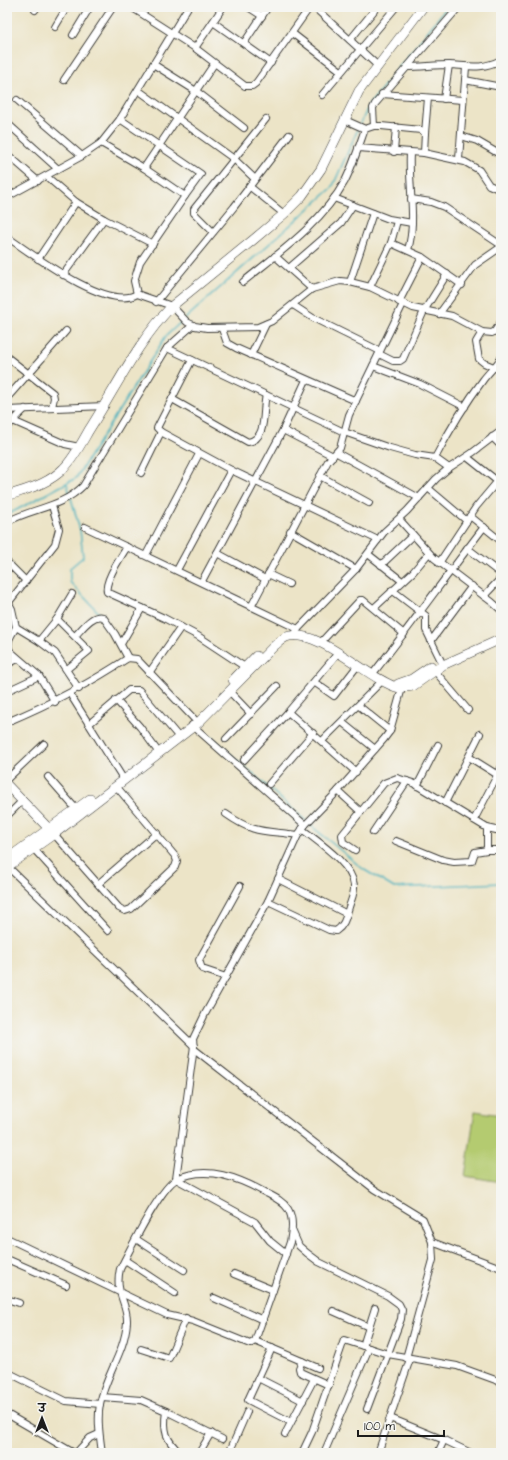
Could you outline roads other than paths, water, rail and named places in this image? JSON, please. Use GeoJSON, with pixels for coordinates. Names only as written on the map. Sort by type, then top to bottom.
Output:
{"type":"FeatureCollection","features":[{"type":"Feature","properties":{"kind":"street"},"geometry":{"type":"LineString","coordinates":[[55,27],[67,7]]}},
{"type":"Feature","properties":{"kind":"street"},"geometry":{"type":"LineString","coordinates":[[73,35],[90,7]]}},
{"type":"Feature","properties":{"kind":"street"},"geometry":{"type":"LineString","coordinates":[[64,80],[113,7]]}},
{"type":"Feature","properties":{"kind":"street"},"geometry":{"type":"LineString","coordinates":[[131,7],[195,48],[214,64],[245,86],[252,86],[256,83],[292,34],[308,9],[300,7]]}},
{"type":"Feature","properties":{"kind":"street"},"geometry":{"type":"LineString","coordinates":[[7,197],[82,156],[101,143],[120,119],[186,9],[179,7]]}},
{"type":"Feature","properties":{"kind":"street"},"geometry":{"type":"LineString","coordinates":[[195,48],[223,7]]}},
{"type":"Feature","properties":{"kind":"street"},"geometry":{"type":"LineString","coordinates":[[248,7],[262,16]]}},
{"type":"Feature","properties":{"kind":"street"},"geometry":{"type":"LineString","coordinates":[[244,43],[268,7]]}},
{"type":"Feature","properties":{"kind":"street"},"geometry":{"type":"LineString","coordinates":[[314,7],[378,66]]}},
{"type":"Feature","properties":{"kind":"street"},"geometry":{"type":"LineString","coordinates":[[350,40],[377,7]]}},
{"type":"Feature","properties":{"kind":"street"},"geometry":{"type":"LineString","coordinates":[[322,95],[396,7]]}},
{"type":"Feature","properties":{"kind":"street"},"geometry":{"type":"LineString","coordinates":[[374,126],[373,108],[382,94],[459,7]]}},
{"type":"Feature","properties":{"kind":"street"},"geometry":{"type":"LineString","coordinates":[[7,496],[50,480],[64,468],[79,447],[139,348],[157,322],[284,214],[302,196],[321,169],[347,121],[359,91],[419,8]]}},
{"type":"Feature","properties":{"kind":"street"},"geometry":{"type":"LineString","coordinates":[[213,22],[271,63]]}},
{"type":"Feature","properties":{"kind":"street"},"geometry":{"type":"LineString","coordinates":[[292,34],[341,71]]}},
{"type":"Feature","properties":{"kind":"street"},"geometry":{"type":"LineString","coordinates":[[407,67],[449,65],[466,67],[487,66],[501,60]]}},
{"type":"Feature","properties":{"kind":"street"},"geometry":{"type":"LineString","coordinates":[[153,64],[196,91],[244,128]]}},
{"type":"Feature","properties":{"kind":"street"},"geometry":{"type":"LineString","coordinates":[[144,168],[214,64]]}},
{"type":"Feature","properties":{"kind":"street"},"geometry":{"type":"LineString","coordinates":[[444,99],[449,65]]}},
{"type":"Feature","properties":{"kind":"street"},"geometry":{"type":"LineString","coordinates":[[459,159],[466,67]]}},
{"type":"Feature","properties":{"kind":"street"},"geometry":{"type":"LineString","coordinates":[[465,80],[501,87]]}},
{"type":"Feature","properties":{"kind":"street"},"geometry":{"type":"LineString","coordinates":[[138,90],[234,159],[254,179]]}},
{"type":"Feature","properties":{"kind":"street"},"geometry":{"type":"LineString","coordinates":[[382,94],[463,100]]}},
{"type":"Feature","properties":{"kind":"street"},"geometry":{"type":"LineString","coordinates":[[424,153],[428,98]]}},
{"type":"Feature","properties":{"kind":"street"},"geometry":{"type":"LineString","coordinates":[[17,100],[82,156]]}},
{"type":"Feature","properties":{"kind":"street"},"geometry":{"type":"LineString","coordinates":[[120,119],[201,174],[140,262],[134,282],[137,294]]}},
{"type":"Feature","properties":{"kind":"street"},"geometry":{"type":"LineString","coordinates":[[213,232],[194,213],[194,209],[266,119]]}},
{"type":"Feature","properties":{"kind":"street"},"geometry":{"type":"LineString","coordinates":[[347,121],[364,129],[374,126],[396,127],[422,130],[425,133]]}},
{"type":"Feature","properties":{"kind":"street"},"geometry":{"type":"LineString","coordinates":[[7,123],[58,169]]}},
{"type":"Feature","properties":{"kind":"street"},"geometry":{"type":"LineString","coordinates":[[394,152],[396,127]]}},
{"type":"Feature","properties":{"kind":"street"},"geometry":{"type":"LineString","coordinates":[[244,282],[310,226],[334,198],[346,180],[364,129]]}},
{"type":"Feature","properties":{"kind":"street"},"geometry":{"type":"LineString","coordinates":[[156,302],[289,135]]}},
{"type":"Feature","properties":{"kind":"street"},"geometry":{"type":"LineString","coordinates":[[461,136],[476,141],[501,155]]}},
{"type":"Feature","properties":{"kind":"street"},"geometry":{"type":"LineString","coordinates":[[101,143],[144,168],[185,196]]}},
{"type":"Feature","properties":{"kind":"street"},"geometry":{"type":"LineString","coordinates":[[358,148],[410,154],[424,153],[459,159],[479,170],[489,185],[501,190]]}},
{"type":"Feature","properties":{"kind":"street"},"geometry":{"type":"LineString","coordinates":[[7,154],[38,180]]}},
{"type":"Feature","properties":{"kind":"street"},"geometry":{"type":"LineString","coordinates":[[408,250],[412,237],[410,154]]}},
{"type":"Feature","properties":{"kind":"street"},"geometry":{"type":"LineString","coordinates":[[46,176],[76,202],[104,219],[153,244]]}},
{"type":"Feature","properties":{"kind":"street"},"geometry":{"type":"LineString","coordinates":[[249,186],[284,214]]}},
{"type":"Feature","properties":{"kind":"street"},"geometry":{"type":"LineString","coordinates":[[334,198],[397,221],[412,223]]}},
{"type":"Feature","properties":{"kind":"street"},"geometry":{"type":"LineString","coordinates":[[410,199],[431,202],[444,207],[501,246],[475,265],[462,285],[439,314]]}},
{"type":"Feature","properties":{"kind":"street"},"geometry":{"type":"LineString","coordinates":[[38,259],[76,202]]}},
{"type":"Feature","properties":{"kind":"street"},"geometry":{"type":"LineString","coordinates":[[289,268],[341,223],[353,205]]}},
{"type":"Feature","properties":{"kind":"street"},"geometry":{"type":"LineString","coordinates":[[350,282],[373,213]]}},
{"type":"Feature","properties":{"kind":"street"},"geometry":{"type":"LineString","coordinates":[[63,275],[104,219]]}},
{"type":"Feature","properties":{"kind":"street"},"geometry":{"type":"LineString","coordinates":[[370,287],[391,243],[397,221]]}},
{"type":"Feature","properties":{"kind":"street"},"geometry":{"type":"LineString","coordinates":[[7,237],[38,259],[80,284],[109,295],[131,298],[137,294]]}},
{"type":"Feature","properties":{"kind":"street"},"geometry":{"type":"LineString","coordinates":[[391,243],[422,256],[462,285]]}},
{"type":"Feature","properties":{"kind":"street"},"geometry":{"type":"LineString","coordinates":[[275,256],[312,289]]}},
{"type":"Feature","properties":{"kind":"street"},"geometry":{"type":"LineString","coordinates":[[251,607],[304,504],[328,461],[335,455],[342,443],[349,415],[373,366],[422,256]]}},
{"type":"Feature","properties":{"kind":"street"},"geometry":{"type":"LineString","coordinates":[[293,305],[313,318],[379,352],[393,361],[400,361],[402,360],[424,311],[447,274]]}},
{"type":"Feature","properties":{"kind":"street"},"geometry":{"type":"LineString","coordinates":[[137,294],[173,307],[190,323],[222,329],[250,328],[272,321],[312,289],[340,281],[370,287],[401,303],[424,311],[462,320],[482,332],[496,331],[501,322]]}},
{"type":"Feature","properties":{"kind":"street"},"geometry":{"type":"LineString","coordinates":[[7,522],[52,506],[74,495],[94,470],[167,348],[190,323]]}},
{"type":"Feature","properties":{"kind":"street"},"geometry":{"type":"LineString","coordinates":[[251,355],[266,324]]}},
{"type":"Feature","properties":{"kind":"street"},"geometry":{"type":"LineString","coordinates":[[222,329],[227,343],[306,380],[356,401]]}},
{"type":"Feature","properties":{"kind":"street"},"geometry":{"type":"LineString","coordinates":[[7,398],[66,331]]}},
{"type":"Feature","properties":{"kind":"street"},"geometry":{"type":"LineString","coordinates":[[482,332],[476,342],[479,360],[498,369]]}},
{"type":"Feature","properties":{"kind":"street"},"geometry":{"type":"LineString","coordinates":[[167,348],[344,432],[390,448],[415,455],[435,458],[449,468]]}},
{"type":"Feature","properties":{"kind":"street"},"geometry":{"type":"LineString","coordinates":[[7,357],[53,393],[54,398],[52,407]]}},
{"type":"Feature","properties":{"kind":"street"},"geometry":{"type":"LineString","coordinates":[[435,458],[484,378],[498,369],[501,358]]}},
{"type":"Feature","properties":{"kind":"street"},"geometry":{"type":"LineString","coordinates":[[192,360],[157,428],[161,432],[200,454],[256,482],[378,540]]}},
{"type":"Feature","properties":{"kind":"street"},"geometry":{"type":"LineString","coordinates":[[373,366],[420,384],[465,407]]}},
{"type":"Feature","properties":{"kind":"street"},"geometry":{"type":"LineString","coordinates":[[202,582],[294,409],[306,380]]}},
{"type":"Feature","properties":{"kind":"street"},"geometry":{"type":"LineString","coordinates":[[172,399],[248,442],[257,438],[263,424],[263,405],[266,395]]}},
{"type":"Feature","properties":{"kind":"street"},"geometry":{"type":"LineString","coordinates":[[7,410],[105,406]]}},
{"type":"Feature","properties":{"kind":"street"},"geometry":{"type":"LineString","coordinates":[[7,426],[25,409]]}},
{"type":"Feature","properties":{"kind":"street"},"geometry":{"type":"LineString","coordinates":[[13,421],[65,444],[79,447]]}},
{"type":"Feature","properties":{"kind":"street"},"geometry":{"type":"LineString","coordinates":[[283,430],[419,498]]}},
{"type":"Feature","properties":{"kind":"street"},"geometry":{"type":"LineString","coordinates":[[23,851],[33,848],[76,809],[123,777],[194,724],[230,692],[274,646],[297,632],[356,569],[378,540],[428,488],[449,468],[467,457],[501,430]]}},
{"type":"Feature","properties":{"kind":"street"},"geometry":{"type":"LineString","coordinates":[[141,473],[161,432]]}},
{"type":"Feature","properties":{"kind":"street"},"geometry":{"type":"LineString","coordinates":[[492,437],[501,446]]}},
{"type":"Feature","properties":{"kind":"street"},"geometry":{"type":"LineString","coordinates":[[146,555],[200,454]]}},
{"type":"Feature","properties":{"kind":"street"},"geometry":{"type":"LineString","coordinates":[[439,563],[469,519],[499,483],[467,457]]}},
{"type":"Feature","properties":{"kind":"street"},"geometry":{"type":"LineString","coordinates":[[176,570],[232,470]]}},
{"type":"Feature","properties":{"kind":"street"},"geometry":{"type":"LineString","coordinates":[[320,476],[369,503]]}},
{"type":"Feature","properties":{"kind":"street"},"geometry":{"type":"LineString","coordinates":[[428,488],[469,519],[484,527],[501,541]]}},
{"type":"Feature","properties":{"kind":"street"},"geometry":{"type":"LineString","coordinates":[[52,506],[57,518],[59,536],[55,544],[26,581],[8,601],[16,627],[7,646],[18,659],[39,676],[55,702]]}},
{"type":"Feature","properties":{"kind":"street"},"geometry":{"type":"LineString","coordinates":[[399,519],[439,563],[472,586],[501,610]]}},
{"type":"Feature","properties":{"kind":"street"},"geometry":{"type":"LineString","coordinates":[[84,527],[146,555],[251,607],[338,653],[395,687],[402,688],[420,682],[442,663],[501,639]]}},
{"type":"Feature","properties":{"kind":"street"},"geometry":{"type":"LineString","coordinates":[[375,671],[422,612],[450,570],[484,527]]}},
{"type":"Feature","properties":{"kind":"street"},"geometry":{"type":"LineString","coordinates":[[290,531],[356,569]]}},
{"type":"Feature","properties":{"kind":"street"},"geometry":{"type":"LineString","coordinates":[[381,565],[413,535]]}},
{"type":"Feature","properties":{"kind":"street"},"geometry":{"type":"LineString","coordinates":[[127,547],[109,580],[106,587],[107,592],[198,636],[245,667]]}},
{"type":"Feature","properties":{"kind":"street"},"geometry":{"type":"LineString","coordinates":[[468,548],[501,574]]}},
{"type":"Feature","properties":{"kind":"street"},"geometry":{"type":"LineString","coordinates":[[217,553],[266,577],[289,584]]}},
{"type":"Feature","properties":{"kind":"street"},"geometry":{"type":"LineString","coordinates":[[374,608],[413,572],[429,553]]}},
{"type":"Feature","properties":{"kind":"street"},"geometry":{"type":"LineString","coordinates":[[368,554],[402,581]]}},
{"type":"Feature","properties":{"kind":"street"},"geometry":{"type":"LineString","coordinates":[[7,562],[26,581]]}},
{"type":"Feature","properties":{"kind":"street"},"geometry":{"type":"LineString","coordinates":[[484,596],[501,578]]}},
{"type":"Feature","properties":{"kind":"street"},"geometry":{"type":"LineString","coordinates":[[431,641],[472,586]]}},
{"type":"Feature","properties":{"kind":"street"},"geometry":{"type":"LineString","coordinates":[[392,590],[426,616],[426,627],[442,663]]}},
{"type":"Feature","properties":{"kind":"street"},"geometry":{"type":"LineString","coordinates":[[40,640],[57,619],[72,594]]}},
{"type":"Feature","properties":{"kind":"street"},"geometry":{"type":"LineString","coordinates":[[323,640],[360,600],[366,601],[404,634]]}},
{"type":"Feature","properties":{"kind":"street"},"geometry":{"type":"LineString","coordinates":[[121,644],[142,608]]}},
{"type":"Feature","properties":{"kind":"street"},"geometry":{"type":"LineString","coordinates":[[75,636],[93,618],[98,616],[103,617],[121,644],[128,658]]}},
{"type":"Feature","properties":{"kind":"street"},"geometry":{"type":"LineString","coordinates":[[57,619],[89,651],[67,669]]}},
{"type":"Feature","properties":{"kind":"street"},"geometry":{"type":"LineString","coordinates":[[16,627],[40,640],[55,653],[79,689]]}},
{"type":"Feature","properties":{"kind":"street"},"geometry":{"type":"LineString","coordinates":[[149,673],[181,627]]}},
{"type":"Feature","properties":{"kind":"street"},"geometry":{"type":"LineString","coordinates":[[157,752],[177,735],[194,724],[245,667],[264,648],[285,632],[307,632],[398,684],[412,679],[501,632]]}},
{"type":"Feature","properties":{"kind":"street"},"geometry":{"type":"LineString","coordinates":[[244,760],[288,712],[338,653]]}},
{"type":"Feature","properties":{"kind":"street"},"geometry":{"type":"LineString","coordinates":[[7,722],[55,702],[79,689],[128,658],[137,660],[194,724],[340,861],[350,873],[354,886],[354,893],[344,924],[336,931],[330,930],[268,901]]}},
{"type":"Feature","properties":{"kind":"street"},"geometry":{"type":"LineString","coordinates":[[7,664],[18,659]]}},
{"type":"Feature","properties":{"kind":"street"},"geometry":{"type":"LineString","coordinates":[[314,682],[334,696],[358,665]]}},
{"type":"Feature","properties":{"kind":"street"},"geometry":{"type":"LineString","coordinates":[[434,670],[468,710]]}},
{"type":"Feature","properties":{"kind":"street"},"geometry":{"type":"LineString","coordinates":[[7,691],[39,676]]}},
{"type":"Feature","properties":{"kind":"street"},"geometry":{"type":"LineString","coordinates":[[322,741],[360,706],[383,680]]}},
{"type":"Feature","properties":{"kind":"street"},"geometry":{"type":"LineString","coordinates":[[226,739],[277,686]]}},
{"type":"Feature","properties":{"kind":"street"},"geometry":{"type":"LineString","coordinates":[[176,1179],[194,1046],[193,1039],[205,1014],[268,901],[303,827],[356,772],[390,731],[402,688]]}},
{"type":"Feature","properties":{"kind":"street"},"geometry":{"type":"LineString","coordinates":[[89,724],[129,690],[138,690],[177,735]]}},
{"type":"Feature","properties":{"kind":"street"},"geometry":{"type":"LineString","coordinates":[[230,692],[251,714]]}},
{"type":"Feature","properties":{"kind":"street"},"geometry":{"type":"LineString","coordinates":[[70,694],[123,777]]}},
{"type":"Feature","properties":{"kind":"street"},"geometry":{"type":"LineString","coordinates":[[116,700],[144,731],[157,752]]}},
{"type":"Feature","properties":{"kind":"street"},"geometry":{"type":"LineString","coordinates":[[360,706],[390,731]]}},
{"type":"Feature","properties":{"kind":"street"},"geometry":{"type":"LineString","coordinates":[[288,712],[356,772]]}},
{"type":"Feature","properties":{"kind":"street"},"geometry":{"type":"LineString","coordinates":[[343,723],[375,749]]}},
{"type":"Feature","properties":{"kind":"street"},"geometry":{"type":"LineString","coordinates":[[269,784],[313,733]]}},
{"type":"Feature","properties":{"kind":"street"},"geometry":{"type":"LineString","coordinates":[[445,803],[480,734]]}},
{"type":"Feature","properties":{"kind":"street"},"geometry":{"type":"LineString","coordinates":[[7,779],[44,744]]}},
{"type":"Feature","properties":{"kind":"street"},"geometry":{"type":"LineString","coordinates":[[417,786],[438,745]]}},
{"type":"Feature","properties":{"kind":"street"},"geometry":{"type":"LineString","coordinates":[[469,757],[499,776]]}},
{"type":"Feature","properties":{"kind":"street"},"geometry":{"type":"LineString","coordinates":[[474,820],[499,776],[501,768]]}},
{"type":"Feature","properties":{"kind":"street"},"geometry":{"type":"LineString","coordinates":[[48,777],[76,809]]}},
{"type":"Feature","properties":{"kind":"street"},"geometry":{"type":"LineString","coordinates":[[123,777],[116,786],[23,851],[7,864],[194,1046],[194,1049],[374,1189],[423,1220],[432,1242],[433,1260],[408,1359],[378,1453]]}},
{"type":"Feature","properties":{"kind":"street"},"geometry":{"type":"LineString","coordinates":[[355,850],[343,842],[342,835],[384,783],[397,778],[417,786],[487,828],[501,831]]}},
{"type":"Feature","properties":{"kind":"street"},"geometry":{"type":"LineString","coordinates":[[373,832],[407,781]]}},
{"type":"Feature","properties":{"kind":"street"},"geometry":{"type":"LineString","coordinates":[[7,785],[23,800],[119,908],[124,911],[131,909],[175,867],[177,861],[175,856],[157,833],[116,786]]}},
{"type":"Feature","properties":{"kind":"street"},"geometry":{"type":"LineString","coordinates":[[338,791],[361,812]]}},
{"type":"Feature","properties":{"kind":"street"},"geometry":{"type":"LineString","coordinates":[[7,816],[23,800]]}},
{"type":"Feature","properties":{"kind":"street"},"geometry":{"type":"LineString","coordinates":[[226,814],[243,826],[255,831],[298,836]]}},
{"type":"Feature","properties":{"kind":"street"},"geometry":{"type":"LineString","coordinates":[[487,828],[487,850]]}},
{"type":"Feature","properties":{"kind":"street"},"geometry":{"type":"LineString","coordinates":[[98,884],[157,833]]}},
{"type":"Feature","properties":{"kind":"street"},"geometry":{"type":"LineString","coordinates":[[396,840],[454,862],[472,861],[475,852],[501,850]]}},
{"type":"Feature","properties":{"kind":"street"},"geometry":{"type":"LineString","coordinates":[[33,848],[108,931]]}},
{"type":"Feature","properties":{"kind":"street"},"geometry":{"type":"LineString","coordinates":[[278,879],[347,914]]}},
{"type":"Feature","properties":{"kind":"street"},"geometry":{"type":"LineString","coordinates":[[226,977],[202,969],[199,960],[240,886]]}},
{"type":"Feature","properties":{"kind":"street"},"geometry":{"type":"LineString","coordinates":[[102,1453],[99,1434],[100,1404],[122,1345],[126,1328],[126,1313],[119,1291],[119,1275],[124,1260],[162,1194],[176,1179],[202,1172],[221,1174],[242,1181],[280,1200],[289,1212],[292,1230],[299,1246],[307,1253],[320,1262],[388,1296],[399,1304],[402,1310],[401,1319],[367,1409]]}},
{"type":"Feature","properties":{"kind":"street"},"geometry":{"type":"LineString","coordinates":[[176,1179],[255,1222],[270,1241],[286,1254]]}},
{"type":"Feature","properties":{"kind":"street"},"geometry":{"type":"LineString","coordinates":[[7,1238],[167,1315],[186,1318],[246,1343],[253,1344],[286,1254],[292,1230]]}},
{"type":"Feature","properties":{"kind":"street"},"geometry":{"type":"LineString","coordinates":[[136,1239],[184,1270]]}},
{"type":"Feature","properties":{"kind":"street"},"geometry":{"type":"LineString","coordinates":[[432,1242],[501,1268]]}},
{"type":"Feature","properties":{"kind":"street"},"geometry":{"type":"LineString","coordinates":[[7,1259],[66,1285]]}},
{"type":"Feature","properties":{"kind":"street"},"geometry":{"type":"LineString","coordinates":[[124,1260],[175,1293]]}},
{"type":"Feature","properties":{"kind":"street"},"geometry":{"type":"LineString","coordinates":[[234,1274],[273,1290]]}},
{"type":"Feature","properties":{"kind":"street"},"geometry":{"type":"LineString","coordinates":[[7,1298],[19,1303]]}},
{"type":"Feature","properties":{"kind":"street"},"geometry":{"type":"LineString","coordinates":[[214,1298],[263,1320]]}},
{"type":"Feature","properties":{"kind":"street"},"geometry":{"type":"LineString","coordinates":[[363,1346],[375,1308]]}},
{"type":"Feature","properties":{"kind":"street"},"geometry":{"type":"LineString","coordinates":[[333,1311],[369,1327]]}},
{"type":"Feature","properties":{"kind":"street"},"geometry":{"type":"LineString","coordinates":[[141,1349],[169,1358],[186,1318]]}},
{"type":"Feature","properties":{"kind":"street"},"geometry":{"type":"LineString","coordinates":[[302,1453],[329,1385],[344,1340],[408,1359],[457,1366],[501,1382]]}},
{"type":"Feature","properties":{"kind":"street"},"geometry":{"type":"LineString","coordinates":[[255,1341],[318,1368]]}},
{"type":"Feature","properties":{"kind":"street"},"geometry":{"type":"LineString","coordinates":[[272,1348],[249,1397],[249,1401],[291,1422]]}},
{"type":"Feature","properties":{"kind":"street"},"geometry":{"type":"LineString","coordinates":[[324,1453],[369,1348]]}},
{"type":"Feature","properties":{"kind":"street"},"geometry":{"type":"LineString","coordinates":[[302,1361],[299,1370],[314,1379],[329,1385]]}},
{"type":"Feature","properties":{"kind":"street"},"geometry":{"type":"LineString","coordinates":[[7,1372],[66,1401],[100,1404]]}},
{"type":"Feature","properties":{"kind":"street"},"geometry":{"type":"LineString","coordinates":[[258,1378],[303,1400]]}},
{"type":"Feature","properties":{"kind":"street"},"geometry":{"type":"LineString","coordinates":[[284,1434],[314,1379]]}},
{"type":"Feature","properties":{"kind":"street"},"geometry":{"type":"LineString","coordinates":[[102,1397],[141,1400],[222,1439]]}},
{"type":"Feature","properties":{"kind":"street"},"geometry":{"type":"LineString","coordinates":[[166,1411],[164,1421],[165,1432],[170,1443],[180,1453]]}},
{"type":"Feature","properties":{"kind":"street"},"geometry":{"type":"LineString","coordinates":[[229,1453],[247,1412]]}},
{"type":"Feature","properties":{"kind":"street"},"geometry":{"type":"LineString","coordinates":[[7,1414],[75,1453],[83,1444],[99,1434]]}},
{"type":"Feature","properties":{"kind":"street"},"geometry":{"type":"LineString","coordinates":[[390,1418],[444,1440],[468,1452]]}},
{"type":"Feature","properties":{"kind":"street"},"geometry":{"type":"LineString","coordinates":[[199,1453],[210,1433]]}},
{"type":"Feature","properties":{"kind":"street"},"geometry":{"type":"LineString","coordinates":[[438,1453],[444,1440]]}},
{"type":"Feature","properties":{"kind":"waterway"},"geometry":{"type":"LineString","coordinates":[[360,125],[369,105],[447,7]]}},
{"type":"Feature","properties":{"kind":"waterway"},"geometry":{"type":"LineString","coordinates":[[186,318],[332,188],[358,129]]}},
{"type":"Feature","properties":{"kind":"waterway"},"geometry":{"type":"LineString","coordinates":[[7,515],[76,478],[166,336],[183,320]]}},
{"type":"Feature","properties":{"kind":"waterway"},"geometry":{"type":"LineString","coordinates":[[67,484],[70,494]]}},
{"type":"Feature","properties":{"kind":"waterway"},"geometry":{"type":"LineString","coordinates":[[71,498],[80,530],[83,557],[70,568],[70,582],[99,613]]}},
{"type":"Feature","properties":{"kind":"waterway"},"geometry":{"type":"LineString","coordinates":[[211,737],[306,821]]}},
{"type":"Feature","properties":{"kind":"waterway"},"geometry":{"type":"LineString","coordinates":[[309,824],[363,869],[394,888],[501,883]]}}]}
